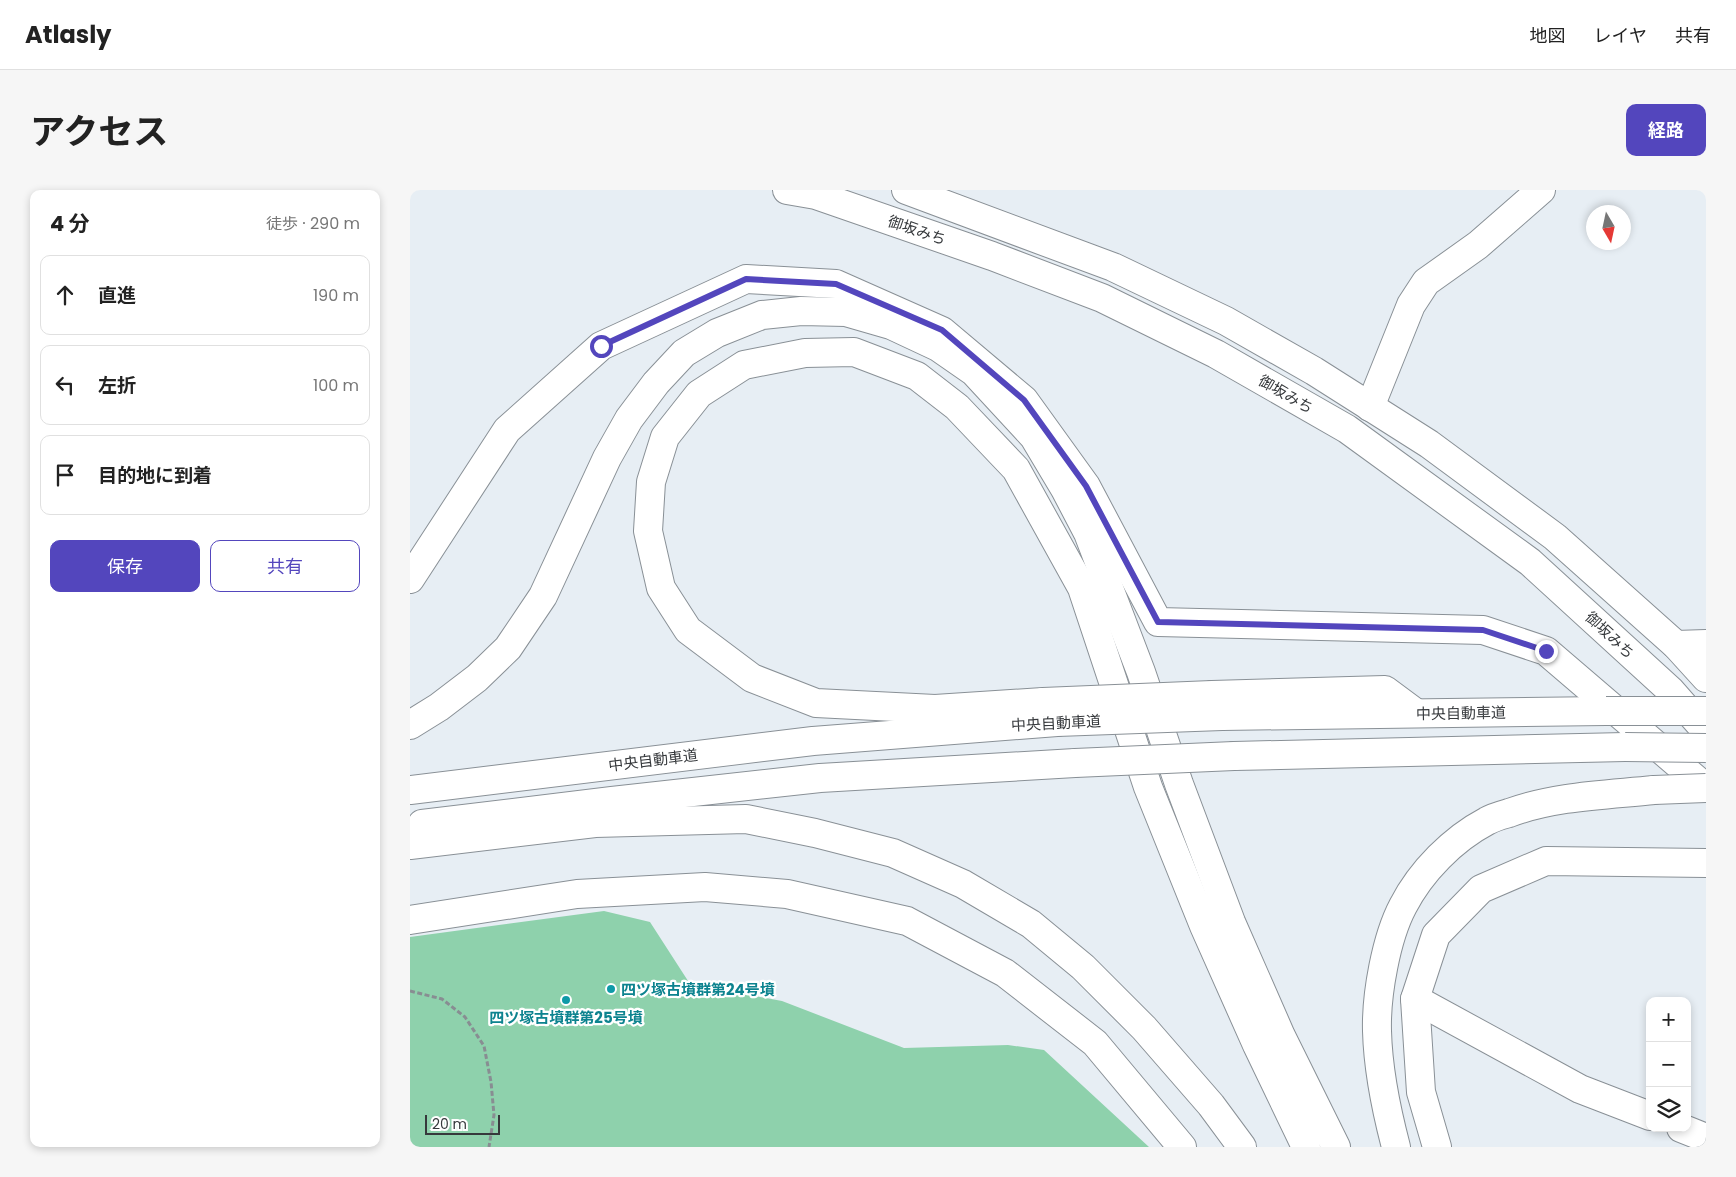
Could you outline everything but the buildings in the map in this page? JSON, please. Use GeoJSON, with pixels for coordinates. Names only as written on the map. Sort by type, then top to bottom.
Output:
{"type":"FeatureCollection","features":[{"type":"Feature","properties":{"kind":"main road","name":"御坂みち"},"geometry":{"type":"LineString","coordinates":[[787,190],[817,193],[1102,298],[1216,354],[1347,430],[1530,562],[1670,690],[1706,731]]}},
{"type":"Feature","properties":{"kind":"main road"},"geometry":{"type":"LineString","coordinates":[[906,190],[1113,266],[1226,321],[1314,371],[1429,444],[1555,537],[1676,645],[1706,678]]}},
{"type":"Feature","properties":{"kind":"main road"},"geometry":{"type":"LineString","coordinates":[[1370,407],[1411,305],[1426,282],[1478,245],[1541,190]]}},
{"type":"Feature","properties":{"kind":"main road"},"geometry":{"type":"LineString","coordinates":[[410,579],[507,430],[601,346],[746,279],[836,284],[942,330],[1024,400],[1086,486],[1158,622],[1483,630],[1546,651],[1706,788]]}},
{"type":"Feature","properties":{"kind":"main road"},"geometry":{"type":"LineString","coordinates":[[410,725],[439,707],[477,678],[508,648],[543,596],[607,458],[629,419],[656,383],[684,353],[717,333],[762,316],[801,311],[846,312],[891,325],[938,347],[974,372],[1034,437],[1065,488],[1088,533],[1231,922],[1280,1036],[1336,1147]]}},
{"type":"Feature","properties":{"kind":"main road"},"geometry":{"type":"LineString","coordinates":[[1050,712],[816,703],[752,678],[688,630],[661,588],[648,531],[651,482],[666,437],[699,394],[744,365],[805,353],[854,352],[917,376],[958,407],[1016,469],[1082,588],[1148,787],[1200,917],[1257,1045],[1306,1147]]}},
{"type":"Feature","properties":{"kind":"main road"},"geometry":{"type":"LineString","coordinates":[[1676,645],[1706,644]]}},
{"type":"Feature","properties":{"kind":"main road","name":"中央自動車道"},"geometry":{"type":"LineString","coordinates":[[410,790],[1050,712],[1217,706],[1416,713],[1706,711]]}},
{"type":"Feature","properties":{"kind":"main road"},"geometry":{"type":"LineString","coordinates":[[410,826],[820,778],[1234,756],[1625,747],[1706,748]]}},
{"type":"Feature","properties":{"kind":"main road"},"geometry":{"type":"LineString","coordinates":[[1396,1147],[1389,1122],[1377,1031],[1380,986],[1389,944],[1402,906],[1422,875],[1456,842],[1488,820],[1529,805],[1568,798],[1654,790],[1706,788]]}},
{"type":"Feature","properties":{"kind":"main road"},"geometry":{"type":"LineString","coordinates":[[410,845],[595,823],[746,819],[815,833],[893,853],[963,884],[1031,924],[1083,967],[1144,1028],[1210,1105],[1242,1147]]}},
{"type":"Feature","properties":{"kind":"main road"},"geometry":{"type":"LineString","coordinates":[[1437,1147],[1421,1092],[1415,999],[1436,935],[1481,889],[1546,861],[1706,863]]}},
{"type":"Feature","properties":{"kind":"main road"},"geometry":{"type":"LineString","coordinates":[[410,920],[577,894],[704,887],[787,894],[907,921],[1005,973],[1095,1043],[1182,1147]]}},
{"type":"Feature","properties":{"kind":"main road"},"geometry":{"type":"LineString","coordinates":[[1415,999],[1580,1089],[1646,1114]]}},
{"type":"Feature","properties":{"kind":"main road"},"geometry":{"type":"LineString","coordinates":[[1691,1132],[1706,1138]]}},
{"type":"Feature","properties":{"kind":"path"},"geometry":{"type":"LineString","coordinates":[[410,991],[442,999],[465,1017],[484,1046],[491,1082],[494,1115],[489,1147]]}},
{"type":"Feature","properties":{"kind":"green space"},"geometry":{"type":"Polygon","coordinates":[[[604,911],[650,922],[690,984],[782,1001],[904,1048],[1008,1045],[1044,1050],[1149,1147],[410,1147],[410,937],[604,911]]]}},
{"type":"Feature","properties":{"kind":"place","name":"四ツ塚古墳群第24号墳"},"geometry":{"type":"Point","coordinates":[611,989]}},
{"type":"Feature","properties":{"kind":"place","name":"四ツ塚古墳群第25号墳"},"geometry":{"type":"Point","coordinates":[566,1000]}},
{"type":"Feature","properties":{"kind":"route"},"geometry":{"type":"LineString","coordinates":[[601,346],[746,279],[836,284],[942,330],[1024,400],[1086,486],[1158,622],[1483,630],[1546,651]]}}]}
